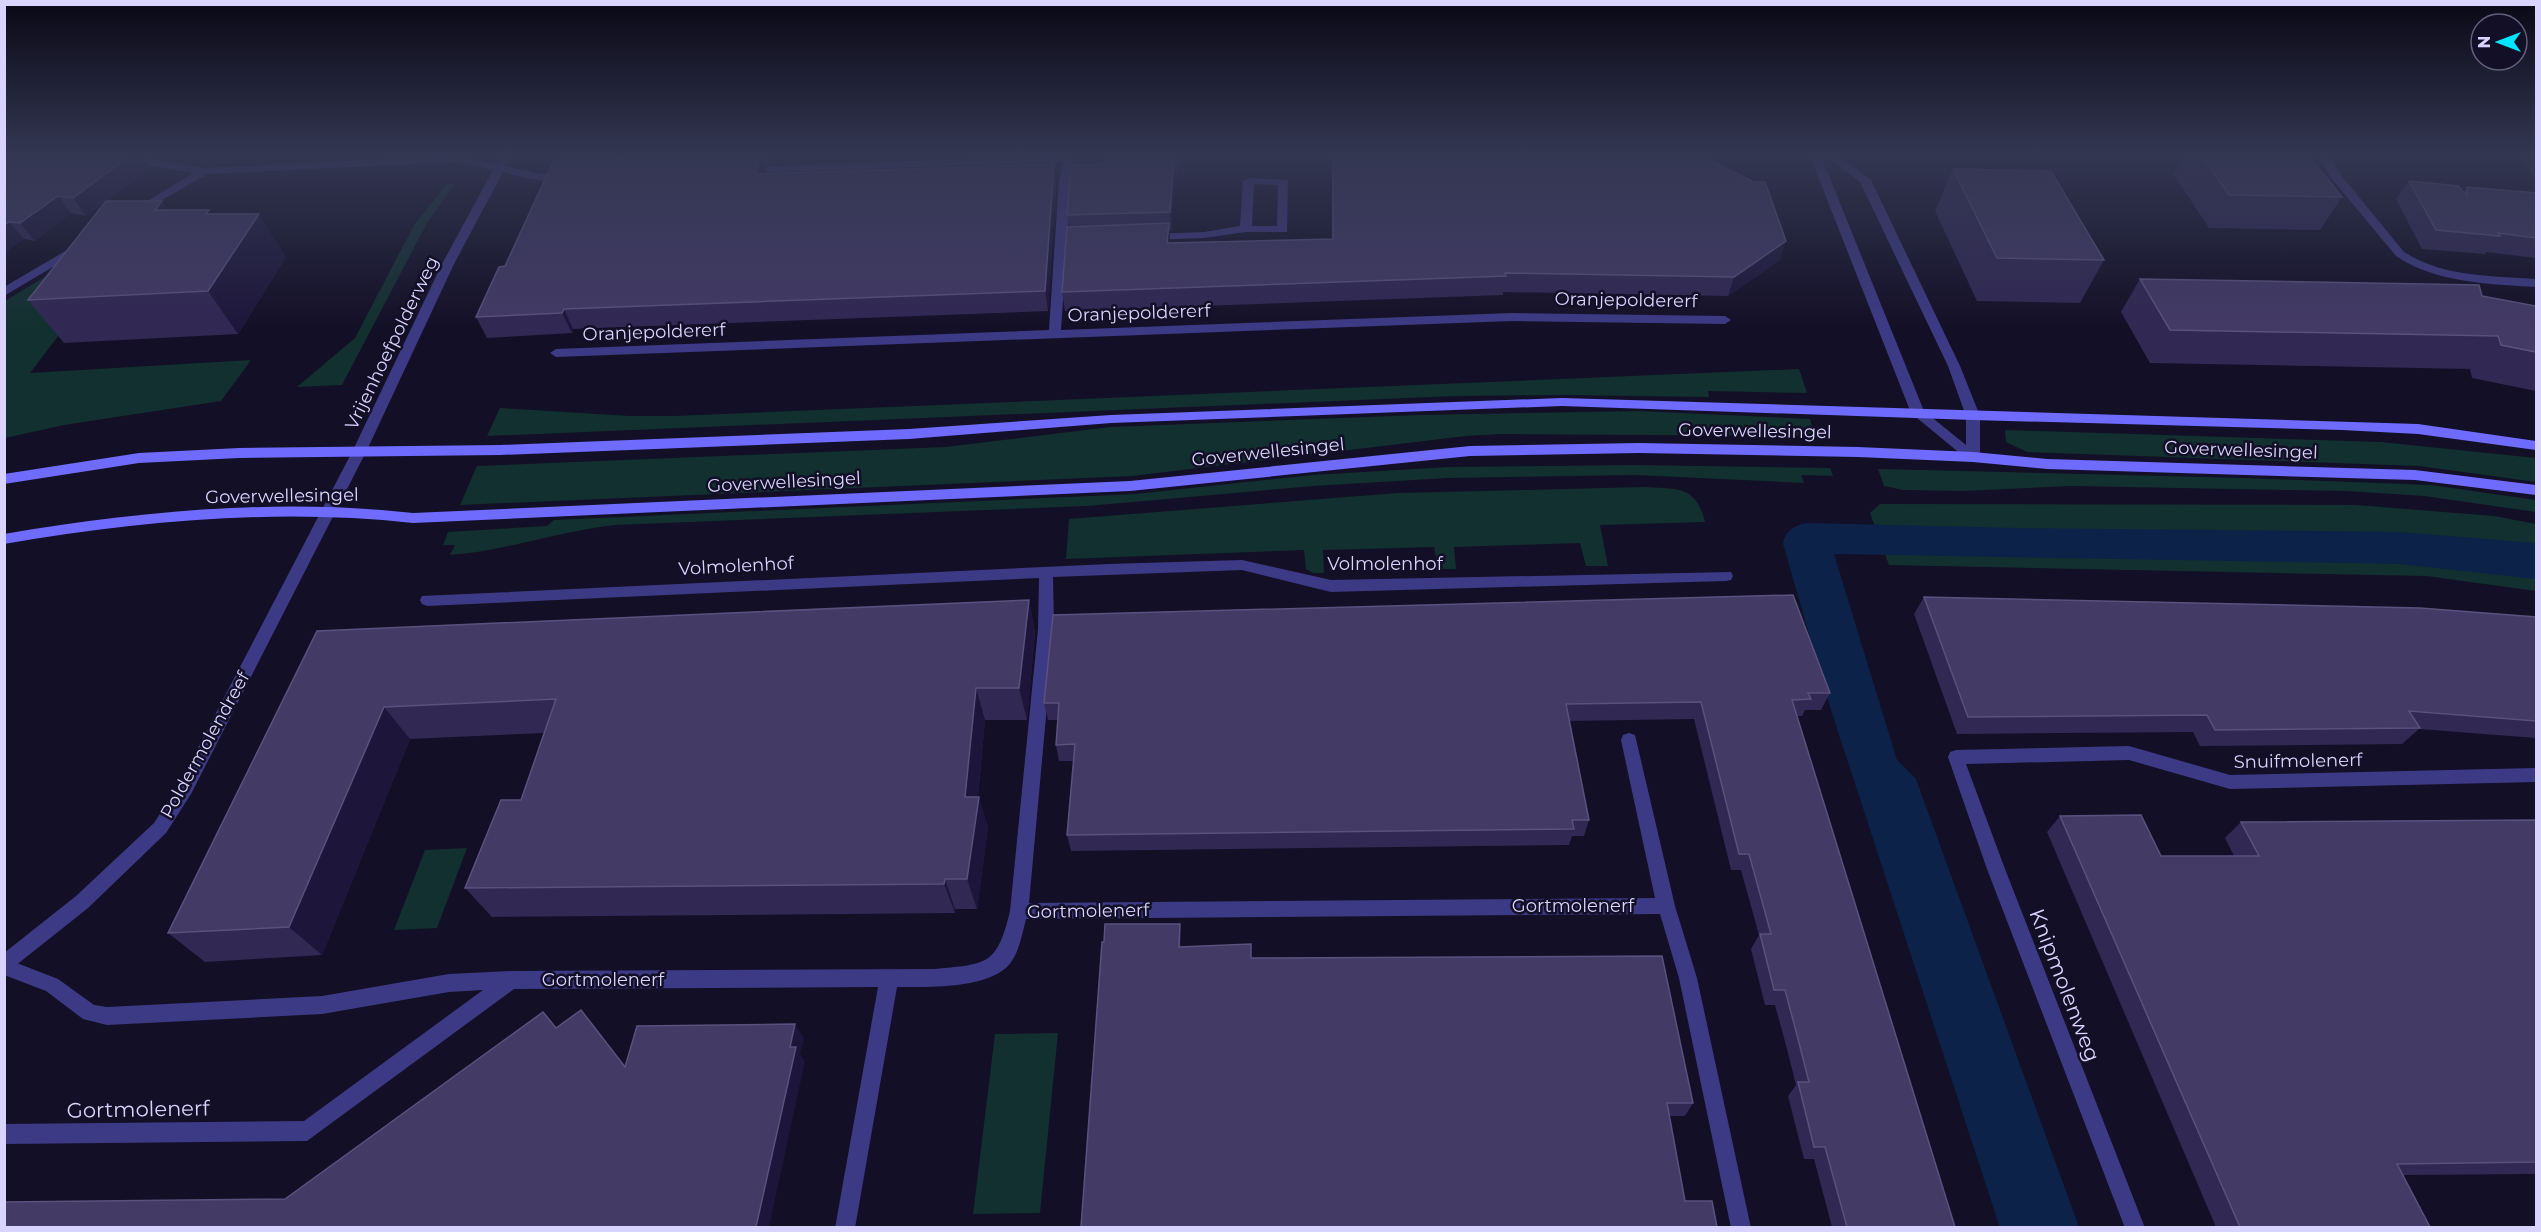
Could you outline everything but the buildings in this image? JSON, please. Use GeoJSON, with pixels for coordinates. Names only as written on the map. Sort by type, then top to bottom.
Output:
{"type":"FeatureCollection","features":[{"type":"Feature","properties":{"kind":"main road","name":"Goverwellesingel"},"geometry":{"type":"LineString","coordinates":[[4,479],[139,458],[360,450],[500,450],[909,434],[1111,419],[1562,402],[1918,413],[1972,417],[2342,424],[2418,429],[2536,446]]}},
{"type":"Feature","properties":{"kind":"main road","name":"Goverwellesingel"},"geometry":{"type":"LineString","coordinates":[[4,539],[66,528],[142,519],[329,511],[413,518],[1130,486],[1470,451],[1639,448],[1973,457],[2047,464],[2415,475],[2536,490]]}},
{"type":"Feature","properties":{"kind":"street"},"geometry":{"type":"LineString","coordinates":[[126,218],[134,213]]}},
{"type":"Feature","properties":{"kind":"street","name":"Vrijenhoefpolderweg"},"geometry":{"type":"LineString","coordinates":[[329,511],[476,213]]}},
{"type":"Feature","properties":{"kind":"street"},"geometry":{"type":"LineString","coordinates":[[1055,334],[1067,239],[1066,213]]}},
{"type":"Feature","properties":{"kind":"street"},"geometry":{"type":"LineString","coordinates":[[1246,229],[1247,213]]}},
{"type":"Feature","properties":{"kind":"street"},"geometry":{"type":"LineString","coordinates":[[1142,237],[1204,235],[1246,229],[1283,230],[1283,213]]}},
{"type":"Feature","properties":{"kind":"street"},"geometry":{"type":"LineString","coordinates":[[1838,213],[1918,413],[1973,457]]}},
{"type":"Feature","properties":{"kind":"street"},"geometry":{"type":"LineString","coordinates":[[1881,213],[1954,366],[1972,417],[1973,457]]}},
{"type":"Feature","properties":{"kind":"street"},"geometry":{"type":"LineString","coordinates":[[2366,213],[2409,262],[2439,272],[2536,283]]}},
{"type":"Feature","properties":{"kind":"street"},"geometry":{"type":"LineString","coordinates":[[4,292],[87,242]]}},
{"type":"Feature","properties":{"kind":"street","name":"Oranjepoldererf"},"geometry":{"type":"LineString","coordinates":[[556,353],[1512,317],[1725,320]]}},
{"type":"Feature","properties":{"kind":"street","name":"Poldermolendreef"},"geometry":{"type":"LineString","coordinates":[[4,965],[82,902],[160,828],[185,789],[329,511]]}},
{"type":"Feature","properties":{"kind":"street","name":"Volmolenhof"},"geometry":{"type":"LineString","coordinates":[[427,600],[1242,565],[1331,586],[1726,576]]}},
{"type":"Feature","properties":{"kind":"street"},"geometry":{"type":"LineString","coordinates":[[1019,911],[1046,629],[1046,572]]}},
{"type":"Feature","properties":{"kind":"street"},"geometry":{"type":"LineString","coordinates":[[1629,740],[1666,906],[1688,978],[1741,1227]]}},
{"type":"Feature","properties":{"kind":"street","name":"Snuifmolenerf"},"geometry":{"type":"LineString","coordinates":[[1956,757],[2129,753],[2230,782],[2536,775]]}},
{"type":"Feature","properties":{"kind":"street","name":"Knipmolenweg"},"geometry":{"type":"LineString","coordinates":[[1956,757],[2135,1227]]}},
{"type":"Feature","properties":{"kind":"street","name":"Gortmolenerf"},"geometry":{"type":"LineString","coordinates":[[4,965],[52,986],[90,1013],[107,1016],[322,1005],[449,983],[511,980],[935,978],[970,975],[1000,961],[1012,937],[1019,911],[1666,906]]}},
{"type":"Feature","properties":{"kind":"street"},"geometry":{"type":"LineString","coordinates":[[845,1227],[889,978]]}},
{"type":"Feature","properties":{"kind":"street","name":"Gortmolenerf"},"geometry":{"type":"LineString","coordinates":[[4,1134],[307,1131],[511,980]]}},
{"type":"Feature","properties":{"kind":"green space"},"geometry":{"type":"Polygon","coordinates":[[[423,213],[434,213],[342,385],[297,387],[355,338],[414,225],[423,213]]]}},
{"type":"Feature","properties":{"kind":"green space"},"geometry":{"type":"Polygon","coordinates":[[[112,236],[129,243],[30,373],[251,360],[221,401],[64,425],[5,438],[5,301],[112,236]]]}},
{"type":"Feature","properties":{"kind":"green space"},"geometry":{"type":"Polygon","coordinates":[[[1799,369],[1807,393],[1708,391],[1709,397],[1456,396],[487,436],[500,408],[630,416],[675,416],[1799,369]]]}},
{"type":"Feature","properties":{"kind":"green space"},"geometry":{"type":"Polygon","coordinates":[[[1639,411],[1810,419],[1815,436],[1502,434],[1466,436],[1132,476],[460,505],[477,466],[945,447],[1110,427],[1418,415],[1639,411]]]}},
{"type":"Feature","properties":{"kind":"green space"},"geometry":{"type":"Polygon","coordinates":[[[2005,430],[2381,442],[2536,458],[2536,482],[2419,466],[2027,452],[2006,442],[2005,430]]]}},
{"type":"Feature","properties":{"kind":"green space"},"geometry":{"type":"Polygon","coordinates":[[[1634,465],[1830,468],[1833,476],[1801,475],[1804,483],[1635,475],[1448,478],[1313,486],[1087,506],[615,525],[450,555],[455,545],[443,545],[448,532],[547,526],[554,520],[1135,494],[1312,475],[1449,467],[1634,465]]]}},
{"type":"Feature","properties":{"kind":"green space"},"geometry":{"type":"Polygon","coordinates":[[[1878,469],[2431,485],[2536,500],[2536,512],[2424,496],[2347,491],[2071,486],[1963,491],[1903,490],[1884,486],[1878,469]]]}},
{"type":"Feature","properties":{"kind":"green space"},"geometry":{"type":"Polygon","coordinates":[[[1644,487],[1684,491],[1696,501],[1705,522],[1600,525],[1608,566],[1586,566],[1580,543],[1454,547],[1456,569],[1438,569],[1434,547],[1323,550],[1324,573],[1313,573],[1306,569],[1304,550],[1066,559],[1069,519],[1398,493],[1644,487]]]}},
{"type":"Feature","properties":{"kind":"green space"},"geometry":{"type":"Polygon","coordinates":[[[1880,504],[2356,505],[2494,516],[2536,524],[2536,591],[2426,576],[1889,565],[1870,513],[1880,504]]]}},
{"type":"Feature","properties":{"kind":"green space"},"geometry":{"type":"Polygon","coordinates":[[[467,848],[437,928],[394,930],[425,850],[467,848]]]}},
{"type":"Feature","properties":{"kind":"green space"},"geometry":{"type":"Polygon","coordinates":[[[1058,1033],[1040,1213],[973,1214],[995,1034],[1058,1033]]]}},
{"type":"Feature","properties":{"kind":"water"},"geometry":{"type":"Polygon","coordinates":[[[1806,523],[2400,532],[2536,543],[2536,579],[2399,564],[1834,554],[1897,760],[1916,779],[2079,1227],[2000,1228],[1831,710],[1783,544],[1790,530],[1806,523]]]}}]}
